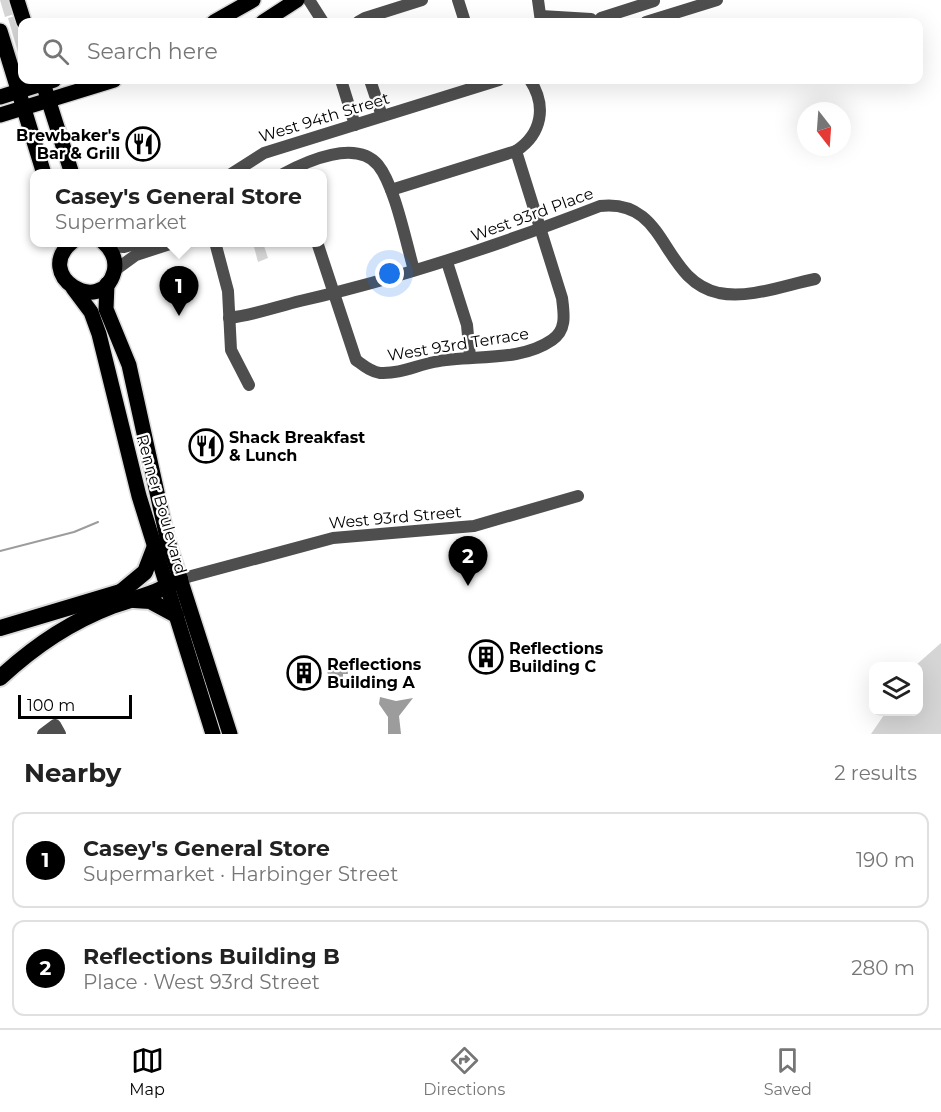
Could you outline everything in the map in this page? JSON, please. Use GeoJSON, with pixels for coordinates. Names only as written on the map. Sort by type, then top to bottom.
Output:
{"type":"FeatureCollection","features":[{"type":"Feature","properties":{"kind":"highway"},"geometry":{"type":"LineString","coordinates":[[0,678],[61,631],[126,596],[146,572],[154,546]]}},
{"type":"Feature","properties":{"kind":"highway"},"geometry":{"type":"LineString","coordinates":[[0,628],[126,596],[171,582]]}},
{"type":"Feature","properties":{"kind":"highway"},"geometry":{"type":"LineString","coordinates":[[126,596],[150,601],[176,615]]}},
{"type":"Feature","properties":{"kind":"main road"},"geometry":{"type":"LineString","coordinates":[[17,0],[23,18]]}},
{"type":"Feature","properties":{"kind":"main road"},"geometry":{"type":"LineString","coordinates":[[221,18],[253,0]]}},
{"type":"Feature","properties":{"kind":"main road"},"geometry":{"type":"LineString","coordinates":[[269,18],[297,0]]}},
{"type":"Feature","properties":{"kind":"main road"},"geometry":{"type":"LineString","coordinates":[[0,31],[42,169]]}},
{"type":"Feature","properties":{"kind":"main road"},"geometry":{"type":"LineString","coordinates":[[0,97],[37,84]]}},
{"type":"Feature","properties":{"kind":"main road"},"geometry":{"type":"LineString","coordinates":[[46,84],[48,99],[70,169]]}},
{"type":"Feature","properties":{"kind":"main road"},"geometry":{"type":"LineString","coordinates":[[0,115],[100,84]]}},
{"type":"Feature","properties":{"kind":"main road","name":"Renner Boulevard"},"geometry":{"type":"LineString","coordinates":[[67,247],[60,267],[64,279],[91,312],[99,334],[139,496],[154,546],[171,582],[230,734]]}},
{"type":"Feature","properties":{"kind":"main road","name":"Renner Boulevard"},"geometry":{"type":"LineString","coordinates":[[108,247],[114,256],[106,309],[129,364],[155,492],[176,615],[213,734]]}},
{"type":"Feature","properties":{"kind":"main road"},"geometry":{"type":"LineString","coordinates":[[73,288],[91,292],[111,277]]}},
{"type":"Feature","properties":{"kind":"street"},"geometry":{"type":"LineString","coordinates":[[309,0],[320,18]]}},
{"type":"Feature","properties":{"kind":"street"},"geometry":{"type":"LineString","coordinates":[[365,18],[422,0]]}},
{"type":"Feature","properties":{"kind":"street"},"geometry":{"type":"LineString","coordinates":[[458,0],[464,18]]}},
{"type":"Feature","properties":{"kind":"street"},"geometry":{"type":"LineString","coordinates":[[538,0],[541,18]]}},
{"type":"Feature","properties":{"kind":"street"},"geometry":{"type":"LineString","coordinates":[[601,18],[654,0],[659,18],[717,0]]}},
{"type":"Feature","properties":{"kind":"street"},"geometry":{"type":"LineString","coordinates":[[342,84],[355,125]]}},
{"type":"Feature","properties":{"kind":"street"},"geometry":{"type":"LineString","coordinates":[[371,84],[381,116]]}},
{"type":"Feature","properties":{"kind":"street","name":"West 94th Street"},"geometry":{"type":"LineString","coordinates":[[246,169],[264,153],[478,84]]}},
{"type":"Feature","properties":{"kind":"street"},"geometry":{"type":"LineString","coordinates":[[391,190],[516,151],[529,143],[541,121],[540,103],[532,84]]}},
{"type":"Feature","properties":{"kind":"street"},"geometry":{"type":"LineString","coordinates":[[516,151],[539,230]]}},
{"type":"Feature","properties":{"kind":"street"},"geometry":{"type":"LineString","coordinates":[[295,169],[316,160],[345,153],[362,155],[378,164],[391,190],[414,270]]}},
{"type":"Feature","properties":{"kind":"street","name":"West 93rd Place"},"geometry":{"type":"LineString","coordinates":[[229,318],[333,295],[447,262],[600,206],[626,207],[638,212],[654,227],[683,272],[709,290],[729,294],[748,294],[815,279]]}},
{"type":"Feature","properties":{"kind":"street","name":"West 93rd Terrace"},"geometry":{"type":"LineString","coordinates":[[333,295],[356,360],[377,373],[397,373],[434,362],[534,349],[551,341],[562,327],[564,318],[562,298],[539,230]]}},
{"type":"Feature","properties":{"kind":"street"},"geometry":{"type":"LineString","coordinates":[[111,277],[136,255],[163,247]]}},
{"type":"Feature","properties":{"kind":"street"},"geometry":{"type":"LineString","coordinates":[[216,247],[227,284],[231,350],[249,385]]}},
{"type":"Feature","properties":{"kind":"street"},"geometry":{"type":"LineString","coordinates":[[319,247],[333,295]]}},
{"type":"Feature","properties":{"kind":"street"},"geometry":{"type":"LineString","coordinates":[[447,262],[467,325],[470,357]]}},
{"type":"Feature","properties":{"kind":"street","name":"West 93rd Street"},"geometry":{"type":"LineString","coordinates":[[171,582],[333,538],[474,526],[578,496]]}},
{"type":"Feature","properties":{"kind":"street"},"geometry":{"type":"LineString","coordinates":[[43,734],[55,725],[60,734]]}},
{"type":"Feature","properties":{"kind":"shaded area"},"geometry":{"type":"Polygon","coordinates":[[[0,0],[13,0],[17,13],[5,17],[0,0]]]}},
{"type":"Feature","properties":{"kind":"shaded area"},"geometry":{"type":"Polygon","coordinates":[[[16,16],[18,52],[8,18],[16,16]]]}},
{"type":"Feature","properties":{"kind":"shaded area"},"geometry":{"type":"Polygon","coordinates":[[[254,247],[264,247],[268,258],[258,262],[254,247]]]}},
{"type":"Feature","properties":{"kind":"shaded area"},"geometry":{"type":"Polygon","coordinates":[[[941,643],[941,734],[871,734],[883,716],[923,716],[923,662],[920,662],[941,643]]]}},
{"type":"Feature","properties":{"kind":"shaded area"},"geometry":{"type":"Polygon","coordinates":[[[346,660],[348,674],[343,674],[343,682],[337,683],[332,676],[328,676],[327,667],[332,667],[331,662],[346,660]]]}},
{"type":"Feature","properties":{"kind":"shaded area"},"geometry":{"type":"Polygon","coordinates":[[[380,697],[396,701],[413,698],[399,716],[401,734],[388,734],[388,717],[379,704],[380,697]]]}},
{"type":"Feature","properties":{"kind":"waterway"},"geometry":{"type":"LineString","coordinates":[[0,551],[74,532],[98,522]]}},
{"type":"Feature","properties":{"kind":"place","name":"Brewbaker's Bar & Grill"},"geometry":{"type":"Point","coordinates":[143,144]}},
{"type":"Feature","properties":{"kind":"place","name":"Casey's General Store"},"geometry":{"type":"Point","coordinates":[179,316]}},
{"type":"Feature","properties":{"kind":"place","name":"Shack Breakfast & Lunch"},"geometry":{"type":"Point","coordinates":[206,446]}},
{"type":"Feature","properties":{"kind":"place","name":"Reflections Building B"},"geometry":{"type":"Point","coordinates":[468,586]}},
{"type":"Feature","properties":{"kind":"place","name":"Reflections Building C"},"geometry":{"type":"Point","coordinates":[486,657]}},
{"type":"Feature","properties":{"kind":"place","name":"Reflections Building A"},"geometry":{"type":"Point","coordinates":[304,673]}}]}
